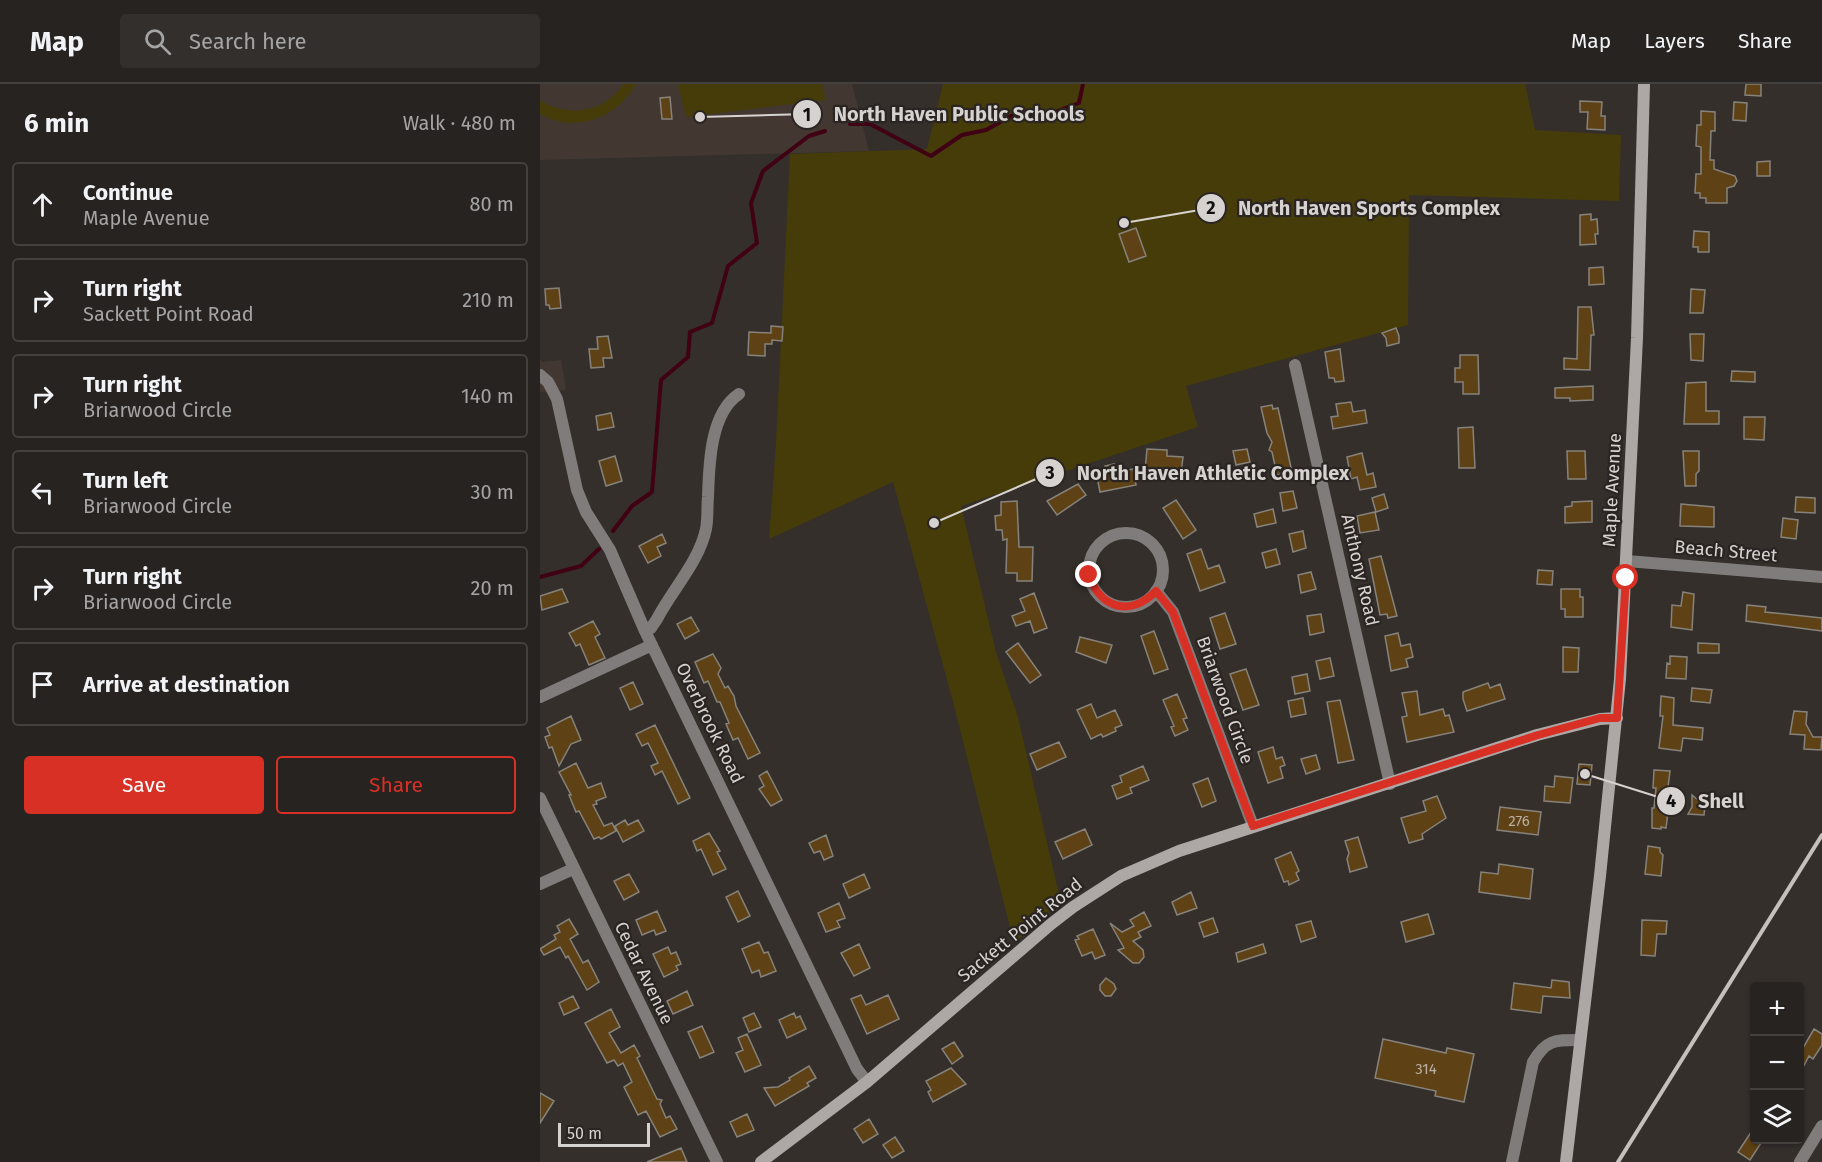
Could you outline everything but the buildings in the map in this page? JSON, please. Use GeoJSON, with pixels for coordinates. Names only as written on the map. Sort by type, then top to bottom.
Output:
{"type":"FeatureCollection","features":[{"type":"Feature","properties":{"kind":"main road","name":"Maple Avenue"},"geometry":{"type":"LineString","coordinates":[[1566,1162],[1617,718],[1627,561],[1644,84]]}},
{"type":"Feature","properties":{"kind":"main road","name":"Sackett Point Road"},"geometry":{"type":"LineString","coordinates":[[761,1162],[867,1082],[1022,948],[1092,894],[1144,865],[1253,826],[1538,735],[1600,718],[1617,718]]}},
{"type":"Feature","properties":{"kind":"street","name":"Anthony Road"},"geometry":{"type":"LineString","coordinates":[[1295,365],[1390,784]]}},
{"type":"Feature","properties":{"kind":"street","name":"Overbrook Road"},"geometry":{"type":"LineString","coordinates":[[540,375],[548,382],[557,399],[577,490],[586,512],[610,550],[645,632],[857,1069],[867,1082]]}},
{"type":"Feature","properties":{"kind":"street"},"geometry":{"type":"LineString","coordinates":[[645,632],[657,619],[699,548],[706,530],[710,469],[717,428],[725,406],[739,394]]}},
{"type":"Feature","properties":{"kind":"street"},"geometry":{"type":"LineString","coordinates":[[1123,533],[1145,538],[1160,556],[1163,568],[1156,591],[1137,605],[1124,607],[1112,604],[1101,597],[1093,587],[1089,575],[1089,562],[1094,551],[1101,542],[1111,536],[1123,533]]}},
{"type":"Feature","properties":{"kind":"street","name":"Beach Street"},"geometry":{"type":"LineString","coordinates":[[1627,561],[1822,577]]}},
{"type":"Feature","properties":{"kind":"street","name":"Briarwood Circle"},"geometry":{"type":"LineString","coordinates":[[1156,591],[1173,612],[1253,826]]}},
{"type":"Feature","properties":{"kind":"street"},"geometry":{"type":"LineString","coordinates":[[540,697],[652,645]]}},
{"type":"Feature","properties":{"kind":"street","name":"Cedar Avenue"},"geometry":{"type":"LineString","coordinates":[[540,798],[717,1162]]}},
{"type":"Feature","properties":{"kind":"street"},"geometry":{"type":"LineString","coordinates":[[540,884],[573,868]]}},
{"type":"Feature","properties":{"kind":"street"},"geometry":{"type":"LineString","coordinates":[[1512,1162],[1533,1062],[1539,1051],[1548,1043],[1559,1040],[1580,1040]]}},
{"type":"Feature","properties":{"kind":"street"},"geometry":{"type":"LineString","coordinates":[[1800,1162],[1822,1126]]}},
{"type":"Feature","properties":{"kind":"shaded area"},"geometry":{"type":"Polygon","coordinates":[[[540,84],[852,84],[869,151],[540,160],[540,84]]]}},
{"type":"Feature","properties":{"kind":"shaded area"},"geometry":{"type":"Polygon","coordinates":[[[623,84],[636,84],[618,106],[594,119],[567,123],[540,114],[540,100],[562,109],[585,110],[606,101],[623,84]]]}},
{"type":"Feature","properties":{"kind":"shaded area"},"geometry":{"type":"Polygon","coordinates":[[[678,84],[822,84],[826,100],[686,117],[678,84]]]}},
{"type":"Feature","properties":{"kind":"shaded area"},"geometry":{"type":"Polygon","coordinates":[[[943,84],[1525,84],[1535,130],[1621,135],[1619,201],[1409,195],[1408,325],[1186,386],[1198,427],[961,506],[996,652],[1018,717],[1061,903],[1014,943],[952,698],[893,482],[769,539],[790,154],[927,149],[943,84]]]}},
{"type":"Feature","properties":{"kind":"shaded area"},"geometry":{"type":"Polygon","coordinates":[[[540,360],[543,362],[561,360],[566,390],[540,392],[540,360]]]}},
{"type":"Feature","properties":{"kind":"waterway"},"geometry":{"type":"LineString","coordinates":[[850,124],[870,124],[931,156],[962,135],[986,130],[1011,116],[1025,113],[1044,116],[1079,103],[1083,84]]}},
{"type":"Feature","properties":{"kind":"waterway"},"geometry":{"type":"LineString","coordinates":[[613,531],[632,506],[652,492],[661,380],[688,357],[690,332],[712,323],[728,266],[757,243],[751,203],[763,171],[809,136],[825,131]]}},
{"type":"Feature","properties":{"kind":"waterway"},"geometry":{"type":"LineString","coordinates":[[540,577],[581,566],[599,549]]}},
{"type":"Feature","properties":{"kind":"railway"},"geometry":{"type":"LineString","coordinates":[[1618,1162],[1822,835]]}},
{"type":"Feature","properties":{"kind":"place","name":"North Haven Public Schools"},"geometry":{"type":"Point","coordinates":[700,117]}},
{"type":"Feature","properties":{"kind":"place","name":"North Haven Sports Complex"},"geometry":{"type":"Point","coordinates":[1124,223]}},
{"type":"Feature","properties":{"kind":"place","name":"North Haven Athletic Complex"},"geometry":{"type":"Point","coordinates":[934,523]}},
{"type":"Feature","properties":{"kind":"place","name":"Shell"},"geometry":{"type":"Point","coordinates":[1585,774]}},
{"type":"Feature","properties":{"kind":"route"},"geometry":{"type":"LineString","coordinates":[[1089,575],[1094,589],[1112,604],[1124,607],[1137,605],[1156,591],[1173,612],[1253,826],[1538,735],[1600,718],[1617,718],[1626,578]]}}]}
